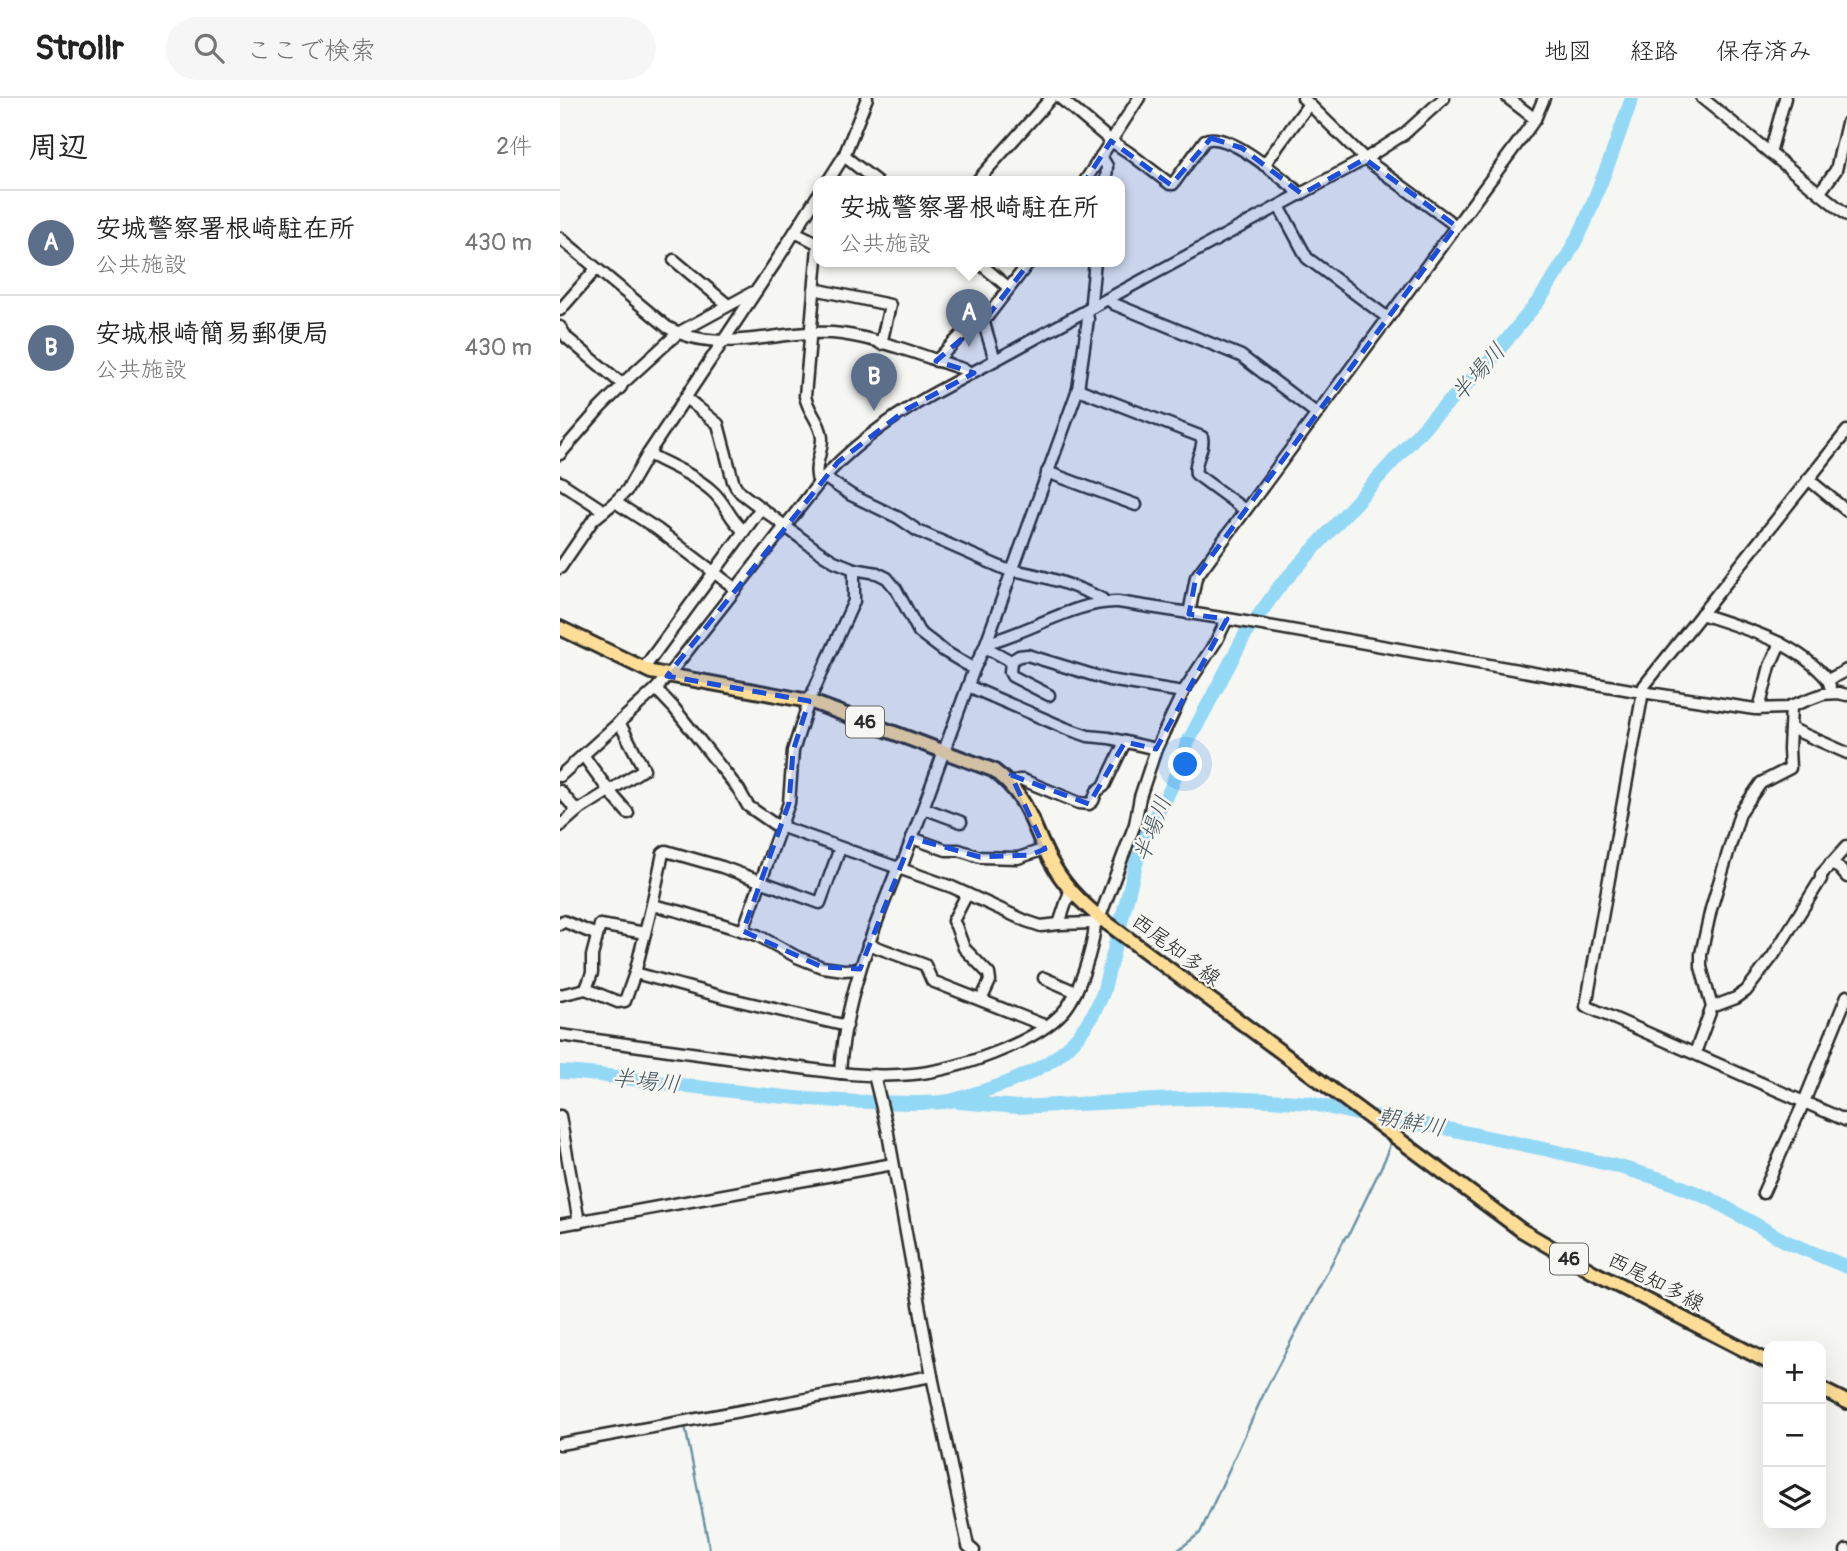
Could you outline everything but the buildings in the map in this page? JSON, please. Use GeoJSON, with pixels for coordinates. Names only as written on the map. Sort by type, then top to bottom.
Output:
{"type":"FeatureCollection","features":[{"type":"Feature","properties":{"kind":"main road","name":"西尾知多線"},"geometry":{"type":"LineString","coordinates":[[560,628],[652,673],[809,701],[993,770],[1025,803],[1045,849],[1070,891],[1101,921],[1521,1230],[1593,1272],[1763,1359]]}},
{"type":"Feature","properties":{"kind":"main road"},"geometry":{"type":"LineString","coordinates":[[1826,1392],[1847,1402]]}},
{"type":"Feature","properties":{"kind":"street"},"geometry":{"type":"LineString","coordinates":[[831,176],[873,98]]}},
{"type":"Feature","properties":{"kind":"street"},"geometry":{"type":"LineString","coordinates":[[981,176],[1051,98]]}},
{"type":"Feature","properties":{"kind":"street"},"geometry":{"type":"LineString","coordinates":[[1060,98],[1111,141],[1170,184],[1173,184],[1205,140],[1211,138],[1241,148],[1300,195]]}},
{"type":"Feature","properties":{"kind":"street"},"geometry":{"type":"LineString","coordinates":[[1088,176],[1139,98]]}},
{"type":"Feature","properties":{"kind":"street"},"geometry":{"type":"LineString","coordinates":[[560,776],[656,689],[822,480],[854,447],[919,402],[1366,159],[1404,134],[1444,98]]}},
{"type":"Feature","properties":{"kind":"street"},"geometry":{"type":"LineString","coordinates":[[1508,98],[1535,119]]}},
{"type":"Feature","properties":{"kind":"street"},"geometry":{"type":"LineString","coordinates":[[1189,614],[1196,577],[1535,119],[1545,98]]}},
{"type":"Feature","properties":{"kind":"street"},"geometry":{"type":"LineString","coordinates":[[1702,98],[1847,215]]}},
{"type":"Feature","properties":{"kind":"street"},"geometry":{"type":"LineString","coordinates":[[1770,153],[1785,98]]}},
{"type":"Feature","properties":{"kind":"street"},"geometry":{"type":"LineString","coordinates":[[1264,165],[1306,101],[1366,159],[1456,226]]}},
{"type":"Feature","properties":{"kind":"street"},"geometry":{"type":"LineString","coordinates":[[1819,192],[1836,170],[1847,123]]}},
{"type":"Feature","properties":{"kind":"street"},"geometry":{"type":"LineString","coordinates":[[844,156],[870,176]]}},
{"type":"Feature","properties":{"kind":"street"},"geometry":{"type":"LineString","coordinates":[[1101,156],[1107,166],[1106,176]]}},
{"type":"Feature","properties":{"kind":"street"},"geometry":{"type":"LineString","coordinates":[[560,568],[593,520],[627,490],[648,453],[813,203]]}},
{"type":"Feature","properties":{"kind":"street"},"geometry":{"type":"LineString","coordinates":[[1279,206],[1307,258],[1388,317]]}},
{"type":"Feature","properties":{"kind":"street"},"geometry":{"type":"LineString","coordinates":[[795,232],[813,241]]}},
{"type":"Feature","properties":{"kind":"street"},"geometry":{"type":"LineString","coordinates":[[560,238],[667,327],[678,333],[723,341],[839,334],[881,344],[966,370],[970,374]]}},
{"type":"Feature","properties":{"kind":"street"},"geometry":{"type":"LineString","coordinates":[[674,260],[728,305]]}},
{"type":"Feature","properties":{"kind":"street"},"geometry":{"type":"LineString","coordinates":[[816,267],[805,397],[806,404],[820,428],[821,450],[816,470],[822,480],[899,518],[918,531],[1005,569],[1077,588],[1104,602]]}},
{"type":"Feature","properties":{"kind":"street"},"geometry":{"type":"LineString","coordinates":[[984,267],[1009,288]]}},
{"type":"Feature","properties":{"kind":"street"},"geometry":{"type":"LineString","coordinates":[[936,361],[971,325],[987,317],[1025,267]]}},
{"type":"Feature","properties":{"kind":"street"},"geometry":{"type":"LineString","coordinates":[[840,1073],[841,1052],[868,944],[898,867],[903,863],[1078,389],[1094,267]]}},
{"type":"Feature","properties":{"kind":"street"},"geometry":{"type":"LineString","coordinates":[[560,310],[596,268]]}},
{"type":"Feature","properties":{"kind":"street"},"geometry":{"type":"LineString","coordinates":[[814,289],[890,305],[881,344]]}},
{"type":"Feature","properties":{"kind":"street"},"geometry":{"type":"LineString","coordinates":[[560,454],[622,384],[678,333],[757,290]]}},
{"type":"Feature","properties":{"kind":"street"},"geometry":{"type":"LineString","coordinates":[[1108,299],[1114,304],[1241,356],[1316,413]]}},
{"type":"Feature","properties":{"kind":"street"},"geometry":{"type":"LineString","coordinates":[[983,320],[995,360]]}},
{"type":"Feature","properties":{"kind":"street"},"geometry":{"type":"LineString","coordinates":[[560,327],[567,338],[622,384]]}},
{"type":"Feature","properties":{"kind":"street"},"geometry":{"type":"LineString","coordinates":[[1078,389],[1202,437],[1196,474],[1245,510]]}},
{"type":"Feature","properties":{"kind":"street"},"geometry":{"type":"LineString","coordinates":[[686,398],[718,424],[736,487],[825,555],[840,564],[887,578],[896,589],[919,632],[974,669]]}},
{"type":"Feature","properties":{"kind":"street"},"geometry":{"type":"LineString","coordinates":[[1847,431],[1642,692],[1586,1006],[1847,1121]]}},
{"type":"Feature","properties":{"kind":"street"},"geometry":{"type":"LineString","coordinates":[[648,453],[711,490],[735,524],[744,531]]}},
{"type":"Feature","properties":{"kind":"street"},"geometry":{"type":"LineString","coordinates":[[1047,472],[1136,505]]}},
{"type":"Feature","properties":{"kind":"street"},"geometry":{"type":"LineString","coordinates":[[1808,479],[1847,510]]}},
{"type":"Feature","properties":{"kind":"street"},"geometry":{"type":"LineString","coordinates":[[560,482],[604,511]]}},
{"type":"Feature","properties":{"kind":"street"},"geometry":{"type":"LineString","coordinates":[[615,502],[657,529],[736,589]]}},
{"type":"Feature","properties":{"kind":"street"},"geometry":{"type":"LineString","coordinates":[[644,668],[761,508]]}},
{"type":"Feature","properties":{"kind":"street"},"geometry":{"type":"LineString","coordinates":[[743,931],[789,803],[793,751],[809,701],[854,601],[854,569]]}},
{"type":"Feature","properties":{"kind":"street"},"geometry":{"type":"LineString","coordinates":[[985,646],[1085,607],[1104,602],[1127,603],[1642,692],[1759,709],[1778,709],[1830,693],[1847,695]]}},
{"type":"Feature","properties":{"kind":"street"},"geometry":{"type":"LineString","coordinates":[[1701,614],[1780,643],[1815,665],[1828,680],[1830,693]]}},
{"type":"Feature","properties":{"kind":"street"},"geometry":{"type":"LineString","coordinates":[[560,1035],[874,1077],[914,1074],[963,1063],[1005,1048],[1046,1026],[1062,1013],[1082,980],[1135,824],[1140,797],[1156,749],[1183,692],[1231,620]]}},
{"type":"Feature","properties":{"kind":"street"},"geometry":{"type":"LineString","coordinates":[[1759,709],[1770,666],[1780,643]]}},
{"type":"Feature","properties":{"kind":"street"},"geometry":{"type":"LineString","coordinates":[[985,646],[1011,661]]}},
{"type":"Feature","properties":{"kind":"street"},"geometry":{"type":"LineString","coordinates":[[1049,695],[1013,676],[1010,672],[1011,661],[1018,656],[1027,655],[1109,680],[1183,692]]}},
{"type":"Feature","properties":{"kind":"street"},"geometry":{"type":"LineString","coordinates":[[1828,680],[1847,670]]}},
{"type":"Feature","properties":{"kind":"street"},"geometry":{"type":"LineString","coordinates":[[968,686],[1088,736],[1156,749]]}},
{"type":"Feature","properties":{"kind":"street"},"geometry":{"type":"LineString","coordinates":[[656,689],[739,790],[748,806],[780,827],[898,867],[1041,926],[1101,921]]}},
{"type":"Feature","properties":{"kind":"street"},"geometry":{"type":"LineString","coordinates":[[1695,1053],[1712,1007],[1701,967],[1701,954],[1711,909],[1740,813],[1761,783],[1790,768],[1791,706]]}},
{"type":"Feature","properties":{"kind":"street"},"geometry":{"type":"LineString","coordinates":[[560,826],[577,811],[644,769],[619,722]]}},
{"type":"Feature","properties":{"kind":"street"},"geometry":{"type":"LineString","coordinates":[[1790,728],[1847,753]]}},
{"type":"Feature","properties":{"kind":"street"},"geometry":{"type":"LineString","coordinates":[[1011,786],[1018,780],[1023,780],[1079,803],[1089,804],[1097,791],[1104,786],[1125,742]]}},
{"type":"Feature","properties":{"kind":"street"},"geometry":{"type":"LineString","coordinates":[[583,755],[628,813]]}},
{"type":"Feature","properties":{"kind":"street"},"geometry":{"type":"LineString","coordinates":[[560,792],[577,811]]}},
{"type":"Feature","properties":{"kind":"street"},"geometry":{"type":"LineString","coordinates":[[923,808],[961,822]]}},
{"type":"Feature","properties":{"kind":"street"},"geometry":{"type":"LineString","coordinates":[[912,838],[946,850],[959,850],[980,856],[1018,858],[1045,849]]}},
{"type":"Feature","properties":{"kind":"street"},"geometry":{"type":"LineString","coordinates":[[1712,1007],[1736,999],[1753,984],[1792,926],[1821,879],[1821,874],[1847,846]]}},
{"type":"Feature","properties":{"kind":"street"},"geometry":{"type":"LineString","coordinates":[[560,995],[586,989],[618,1002],[627,998],[663,853],[666,851],[722,867],[820,903],[840,848]]}},
{"type":"Feature","properties":{"kind":"street"},"geometry":{"type":"LineString","coordinates":[[1830,864],[1839,868],[1847,877]]}},
{"type":"Feature","properties":{"kind":"street"},"geometry":{"type":"LineString","coordinates":[[1059,924],[1070,891]]}},
{"type":"Feature","properties":{"kind":"street"},"geometry":{"type":"LineString","coordinates":[[967,894],[953,921],[964,947],[989,974],[990,981],[981,1000]]}},
{"type":"Feature","properties":{"kind":"street"},"geometry":{"type":"LineString","coordinates":[[652,905],[764,938],[797,957],[822,967],[860,969]]}},
{"type":"Feature","properties":{"kind":"street"},"geometry":{"type":"LineString","coordinates":[[560,924],[563,921],[597,935]]}},
{"type":"Feature","properties":{"kind":"street"},"geometry":{"type":"LineString","coordinates":[[586,989],[592,972],[592,956],[600,925],[645,933]]}},
{"type":"Feature","properties":{"kind":"street"},"geometry":{"type":"LineString","coordinates":[[868,944],[925,965],[932,981],[1046,1026]]}},
{"type":"Feature","properties":{"kind":"street"},"geometry":{"type":"LineString","coordinates":[[635,973],[847,1026]]}},
{"type":"Feature","properties":{"kind":"street"},"geometry":{"type":"LineString","coordinates":[[1044,978],[1076,992]]}},
{"type":"Feature","properties":{"kind":"street"},"geometry":{"type":"LineString","coordinates":[[1763,1193],[1847,996]]}},
{"type":"Feature","properties":{"kind":"street"},"geometry":{"type":"LineString","coordinates":[[874,1077],[886,1125],[932,1376],[968,1545],[974,1551]]}},
{"type":"Feature","properties":{"kind":"street"},"geometry":{"type":"LineString","coordinates":[[560,1116],[579,1222]]}},
{"type":"Feature","properties":{"kind":"street"},"geometry":{"type":"LineString","coordinates":[[560,1226],[893,1164]]}},
{"type":"Feature","properties":{"kind":"street"},"geometry":{"type":"LineString","coordinates":[[560,1444],[932,1376]]}},
{"type":"Feature","properties":{"kind":"highlighted area"},"geometry":{"type":"Polygon","coordinates":[[[1211,138],[1242,148],[1302,194],[1365,159],[1456,226],[1196,577],[1189,614],[1227,619],[1156,749],[1125,742],[1089,804],[1011,775],[1045,849],[1030,855],[980,857],[912,838],[860,969],[822,967],[743,931],[789,803],[793,751],[809,701],[667,676],[838,462],[907,409],[974,373],[936,361],[987,317],[1047,240],[1111,141],[1171,185],[1211,138]]]}},
{"type":"Feature","properties":{"kind":"waterway","name":"半場川"},"geometry":{"type":"LineString","coordinates":[[560,1072],[790,1097],[931,1103],[959,1099],[1025,1075],[1057,1056],[1071,1044],[1094,1013],[1103,993],[1147,830],[1170,790],[1187,744],[1246,633],[1279,587],[1427,424],[1489,362],[1540,299],[1584,225],[1632,98]]}},
{"type":"Feature","properties":{"kind":"waterway","name":"朝鮮川"},"geometry":{"type":"LineString","coordinates":[[959,1102],[1018,1107],[1176,1099],[1270,1100],[1309,1103],[1444,1128],[1549,1150],[1667,1181],[1711,1199],[1785,1241],[1847,1267]]}},
{"type":"Feature","properties":{"kind":"waterway"},"geometry":{"type":"LineString","coordinates":[[1394,1130],[1397,1120]]}},
{"type":"Feature","properties":{"kind":"waterway"},"geometry":{"type":"LineString","coordinates":[[1177,1551],[1200,1533],[1265,1391],[1348,1236],[1387,1155],[1391,1139]]}},
{"type":"Feature","properties":{"kind":"waterway"},"geometry":{"type":"LineString","coordinates":[[682,1426],[685,1426],[710,1551]]}},
{"type":"Feature","properties":{"kind":"place","name":"安城警察署根崎駐在所"},"geometry":{"type":"Point","coordinates":[969,347]}},
{"type":"Feature","properties":{"kind":"place","name":"安城根崎簡易郵便局"},"geometry":{"type":"Point","coordinates":[874,411]}}]}
